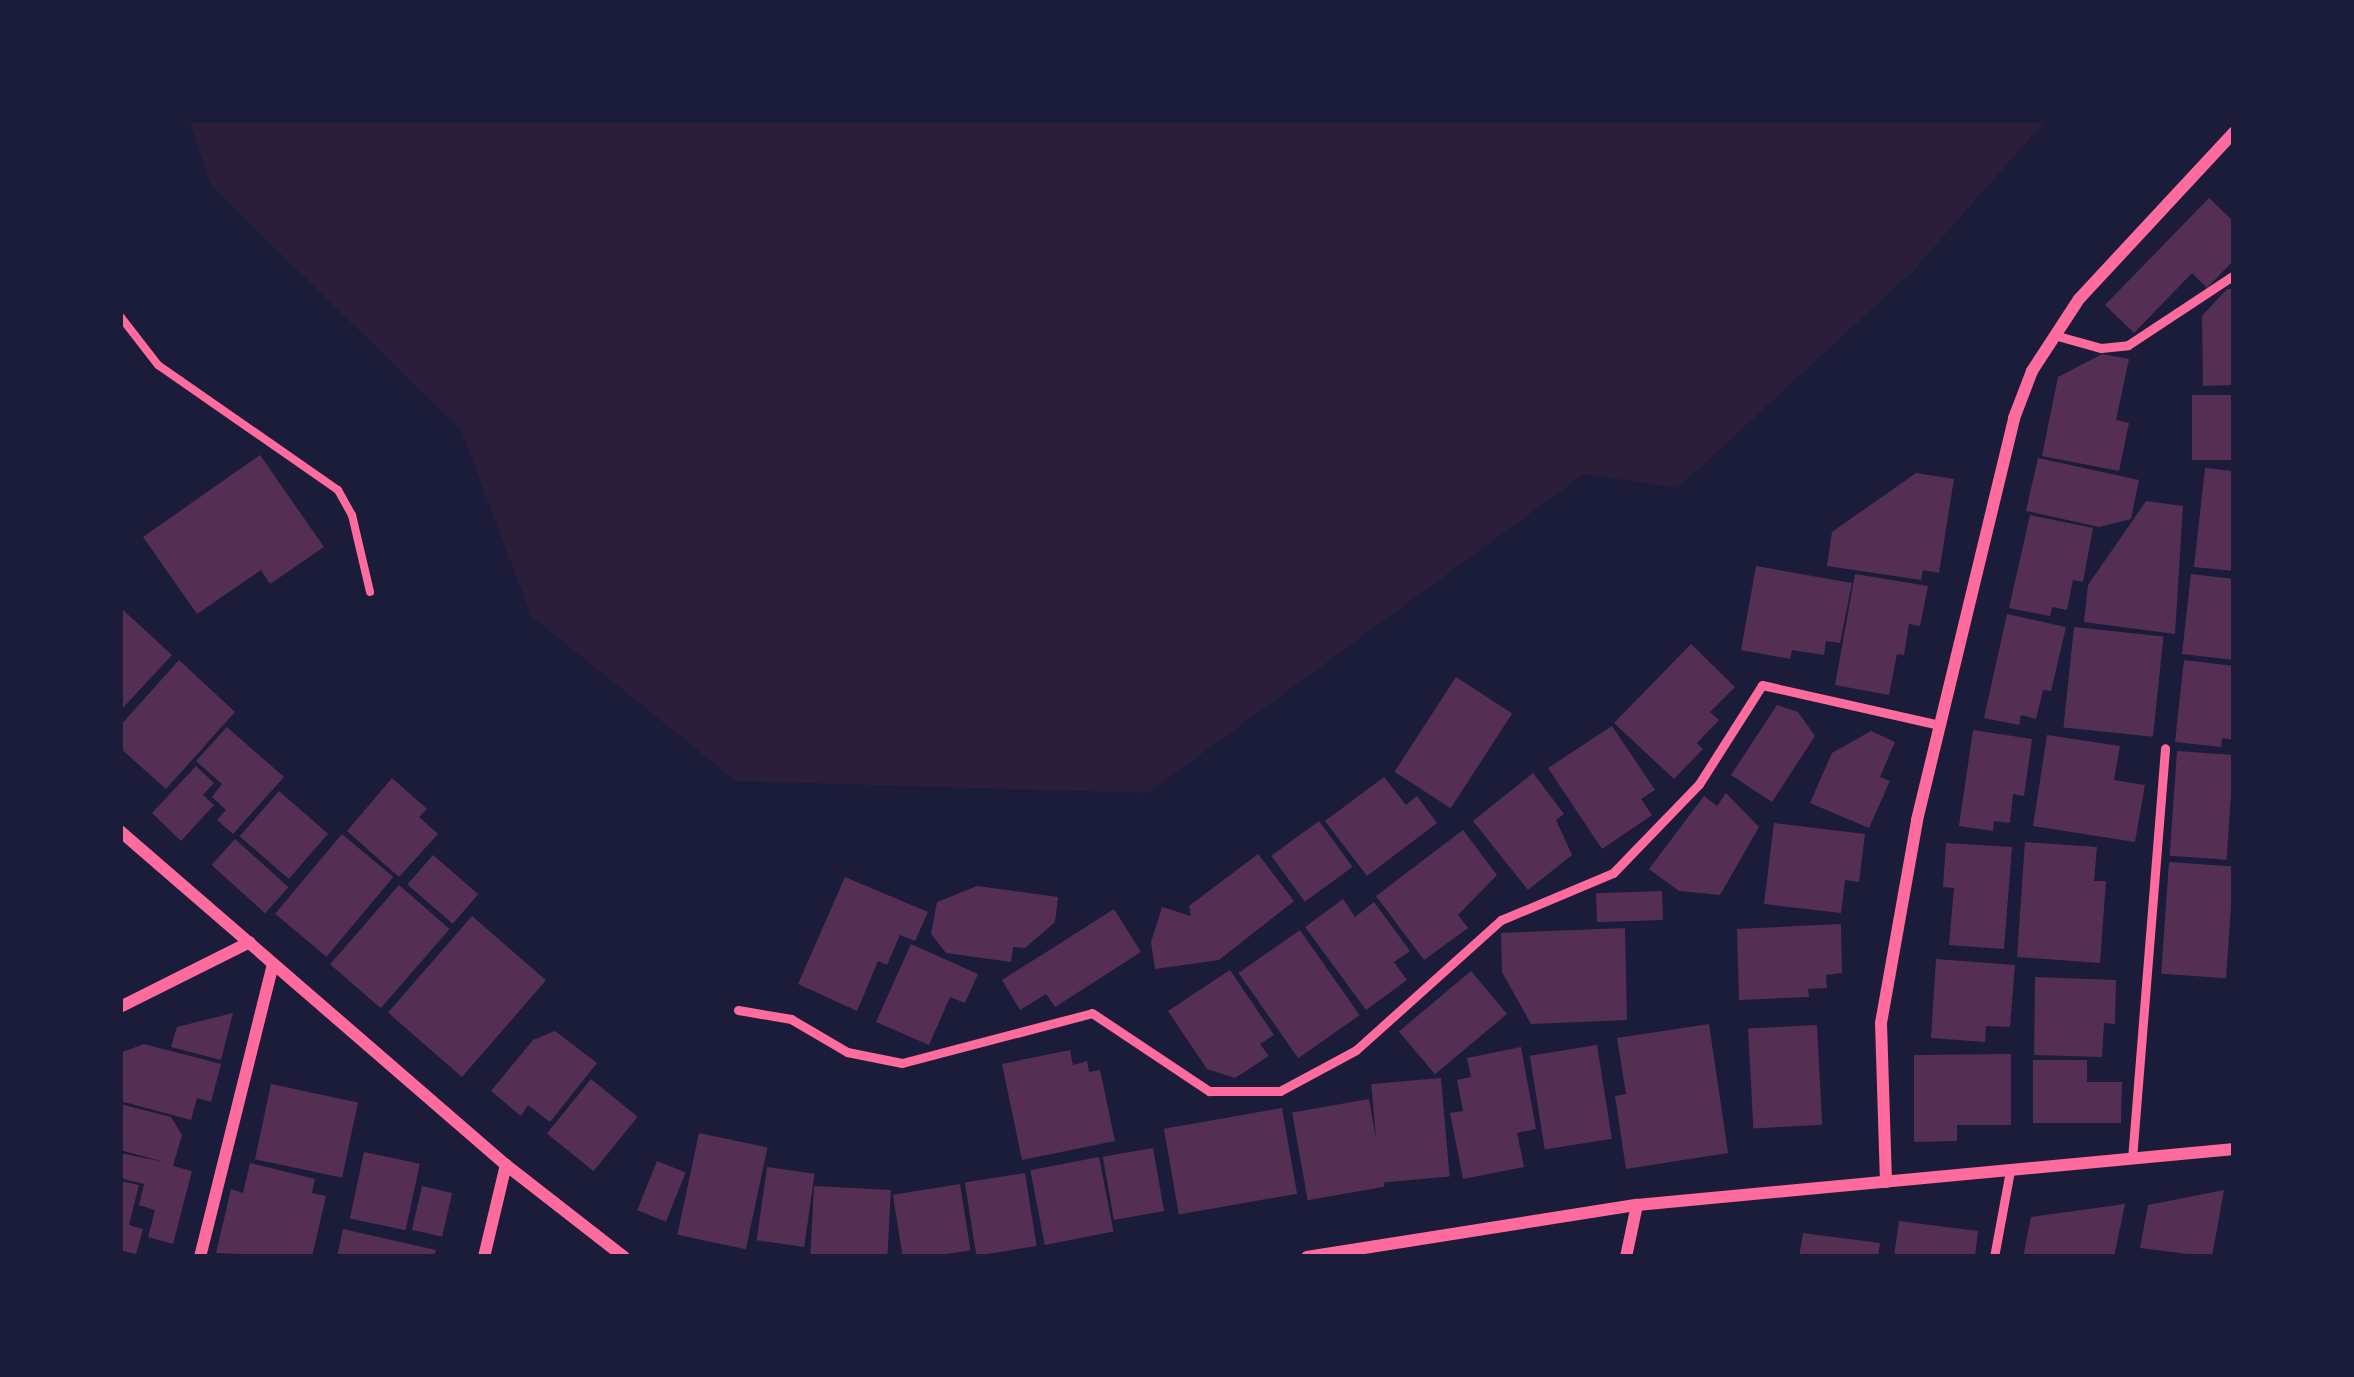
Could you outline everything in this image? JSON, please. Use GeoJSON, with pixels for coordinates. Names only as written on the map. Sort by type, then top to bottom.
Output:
{"type":"FeatureCollection","features":[{"type":"Feature","properties":{"kind":"street"},"geometry":{"type":"LineString","coordinates":[[1886,1182],[1881,1023],[1940,725],[2001,462],[2053,335],[2132,236],[2234,132]]}},
{"type":"Feature","properties":{"kind":"street"},"geometry":{"type":"LineString","coordinates":[[120,831],[506,1165],[624,1257]]}},
{"type":"Feature","properties":{"kind":"street"},"geometry":{"type":"LineString","coordinates":[[120,1007],[250,942]]}},
{"type":"Feature","properties":{"kind":"street"},"geometry":{"type":"LineString","coordinates":[[200,1257],[274,964]]}},
{"type":"Feature","properties":{"kind":"street"},"geometry":{"type":"LineString","coordinates":[[1307,1257],[1637,1205],[2234,1149]]}},
{"type":"Feature","properties":{"kind":"street"},"geometry":{"type":"LineString","coordinates":[[484,1257],[506,1165]]}},
{"type":"Feature","properties":{"kind":"street"},"geometry":{"type":"LineString","coordinates":[[1626,1257],[1637,1205]]}},
{"type":"Feature","properties":{"kind":"lane"},"geometry":{"type":"LineString","coordinates":[[2053,335],[2101,348],[2128,345],[2234,275]]}},
{"type":"Feature","properties":{"kind":"lane"},"geometry":{"type":"LineString","coordinates":[[738,1010],[791,1019],[847,1052],[902,1064],[1092,1013],[1210,1091],[1280,1090],[1356,1050],[1501,920],[1613,873],[1699,784],[1762,685],[1940,725]]}},
{"type":"Feature","properties":{"kind":"lane"},"geometry":{"type":"LineString","coordinates":[[2132,1159],[2165,748]]}},
{"type":"Feature","properties":{"kind":"lane"},"geometry":{"type":"LineString","coordinates":[[1994,1257],[2010,1171]]}},
{"type":"Feature","properties":{"kind":"path"},"geometry":{"type":"LineString","coordinates":[[120,316],[158,364],[338,490],[352,515],[370,592]]}},
{"type":"Feature","properties":{"kind":"shaded area"},"geometry":{"type":"Polygon","coordinates":[[[189,120],[2046,120],[1912,272],[1678,488],[1584,474],[1148,793],[736,781],[531,616],[461,430],[211,186],[189,120]]]}},
{"type":"Feature","properties":{"kind":"building"},"geometry":{"type":"Polygon","coordinates":[[[2209,198],[2234,222],[2234,260],[2207,288],[2192,273],[2134,333],[2105,305],[2209,198]]]}},
{"type":"Feature","properties":{"kind":"building"},"geometry":{"type":"Polygon","coordinates":[[[2227,289],[2234,289],[2234,385],[2203,386],[2202,316],[2227,289]]]}},
{"type":"Feature","properties":{"kind":"building"},"geometry":{"type":"Polygon","coordinates":[[[2102,354],[2129,359],[2116,420],[2129,423],[2119,471],[2042,456],[2058,377],[2102,354]]]}},
{"type":"Feature","properties":{"kind":"building"},"geometry":{"type":"Polygon","coordinates":[[[2192,395],[2234,395],[2234,460],[2192,460],[2192,395]]]}},
{"type":"Feature","properties":{"kind":"building"},"geometry":{"type":"Polygon","coordinates":[[[260,455],[324,547],[270,584],[261,570],[197,614],[143,537],[260,455]]]}},
{"type":"Feature","properties":{"kind":"building"},"geometry":{"type":"Polygon","coordinates":[[[2038,458],[2139,480],[2131,519],[2099,527],[2026,511],[2038,458]]]}},
{"type":"Feature","properties":{"kind":"building"},"geometry":{"type":"Polygon","coordinates":[[[2205,468],[2234,471],[2234,571],[2194,567],[2205,468]]]}},
{"type":"Feature","properties":{"kind":"building"},"geometry":{"type":"Polygon","coordinates":[[[1916,473],[1954,479],[1939,573],[1923,570],[1921,580],[1827,566],[1832,532],[1916,473]]]}},
{"type":"Feature","properties":{"kind":"building"},"geometry":{"type":"Polygon","coordinates":[[[2146,501],[2183,506],[2175,634],[2084,622],[2088,585],[2146,501]]]}},
{"type":"Feature","properties":{"kind":"building"},"geometry":{"type":"Polygon","coordinates":[[[2030,515],[2093,528],[2083,582],[2073,580],[2067,610],[2052,607],[2050,616],[2009,608],[2030,515]]]}},
{"type":"Feature","properties":{"kind":"building"},"geometry":{"type":"Polygon","coordinates":[[[1756,566],[1852,583],[1840,643],[1826,641],[1824,655],[1792,650],[1790,659],[1741,650],[1756,566]]]}},
{"type":"Feature","properties":{"kind":"building"},"geometry":{"type":"Polygon","coordinates":[[[1855,574],[1928,586],[1920,626],[1909,624],[1904,655],[1897,654],[1889,695],[1835,685],[1855,574]]]}},
{"type":"Feature","properties":{"kind":"building"},"geometry":{"type":"Polygon","coordinates":[[[2191,574],[2234,579],[2234,660],[2182,654],[2191,574]]]}},
{"type":"Feature","properties":{"kind":"building"},"geometry":{"type":"Polygon","coordinates":[[[123,610],[172,655],[120,711],[120,613],[123,610]]]}},
{"type":"Feature","properties":{"kind":"building"},"geometry":{"type":"Polygon","coordinates":[[[2007,614],[2066,627],[2051,691],[2043,690],[2036,719],[2021,715],[2019,725],[1984,718],[2007,614]]]}},
{"type":"Feature","properties":{"kind":"building"},"geometry":{"type":"Polygon","coordinates":[[[2074,627],[2164,636],[2153,737],[2063,727],[2074,627]]]}},
{"type":"Feature","properties":{"kind":"building"},"geometry":{"type":"Polygon","coordinates":[[[1691,644],[1735,687],[1710,712],[1719,720],[1697,743],[1703,749],[1674,779],[1614,723],[1691,644]]]}},
{"type":"Feature","properties":{"kind":"building"},"geometry":{"type":"Polygon","coordinates":[[[179,660],[235,712],[166,789],[120,748],[120,726],[179,660]]]}},
{"type":"Feature","properties":{"kind":"building"},"geometry":{"type":"Polygon","coordinates":[[[2184,660],[2234,666],[2234,740],[2222,738],[2221,747],[2175,742],[2184,660]]]}},
{"type":"Feature","properties":{"kind":"building"},"geometry":{"type":"Polygon","coordinates":[[[1456,677],[1512,713],[1451,808],[1394,772],[1456,677]]]}},
{"type":"Feature","properties":{"kind":"building"},"geometry":{"type":"Polygon","coordinates":[[[1777,705],[1798,712],[1815,736],[1772,802],[1731,775],[1777,705]]]}},
{"type":"Feature","properties":{"kind":"building"},"geometry":{"type":"Polygon","coordinates":[[[1612,726],[1655,790],[1641,799],[1652,815],[1602,849],[1548,768],[1612,726]]]}},
{"type":"Feature","properties":{"kind":"building"},"geometry":{"type":"Polygon","coordinates":[[[227,727],[284,777],[233,834],[217,820],[226,810],[212,797],[222,784],[196,761],[227,727]]]}},
{"type":"Feature","properties":{"kind":"building"},"geometry":{"type":"Polygon","coordinates":[[[1973,730],[2032,739],[2024,796],[2013,794],[2010,823],[1994,821],[1993,831],[1959,826],[1973,730]]]}},
{"type":"Feature","properties":{"kind":"building"},"geometry":{"type":"Polygon","coordinates":[[[1871,731],[1895,742],[1880,777],[1890,781],[1869,828],[1810,803],[1832,753],[1871,731]]]}},
{"type":"Feature","properties":{"kind":"building"},"geometry":{"type":"Polygon","coordinates":[[[2047,735],[2120,746],[2114,780],[2145,785],[2135,842],[2033,826],[2047,735]]]}},
{"type":"Feature","properties":{"kind":"building"},"geometry":{"type":"Polygon","coordinates":[[[2177,751],[2234,755],[2227,860],[2170,856],[2177,751]]]}},
{"type":"Feature","properties":{"kind":"building"},"geometry":{"type":"Polygon","coordinates":[[[196,766],[214,783],[203,795],[214,805],[181,841],[152,813],[196,766]]]}},
{"type":"Feature","properties":{"kind":"building"},"geometry":{"type":"Polygon","coordinates":[[[1533,773],[1564,814],[1556,820],[1572,855],[1528,890],[1473,821],[1533,773]]]}},
{"type":"Feature","properties":{"kind":"building"},"geometry":{"type":"Polygon","coordinates":[[[1384,777],[1406,805],[1417,796],[1437,823],[1367,876],[1325,821],[1384,777]]]}},
{"type":"Feature","properties":{"kind":"building"},"geometry":{"type":"Polygon","coordinates":[[[392,778],[427,809],[419,817],[438,834],[399,877],[347,831],[392,778]]]}},
{"type":"Feature","properties":{"kind":"building"},"geometry":{"type":"Polygon","coordinates":[[[279,791],[328,834],[289,879],[240,836],[279,791]]]}},
{"type":"Feature","properties":{"kind":"building"},"geometry":{"type":"Polygon","coordinates":[[[1726,793],[1759,827],[1720,895],[1679,891],[1649,869],[1704,796],[1717,806],[1726,793]]]}},
{"type":"Feature","properties":{"kind":"building"},"geometry":{"type":"Polygon","coordinates":[[[1319,821],[1353,867],[1305,902],[1271,856],[1319,821]]]}},
{"type":"Feature","properties":{"kind":"building"},"geometry":{"type":"Polygon","coordinates":[[[1774,823],[1865,834],[1859,882],[1845,880],[1841,913],[1764,904],[1774,823]]]}},
{"type":"Feature","properties":{"kind":"building"},"geometry":{"type":"Polygon","coordinates":[[[1463,830],[1497,875],[1458,915],[1468,928],[1424,960],[1376,896],[1463,830]]]}},
{"type":"Feature","properties":{"kind":"building"},"geometry":{"type":"Polygon","coordinates":[[[342,834],[393,877],[326,957],[275,914],[342,834]]]}},
{"type":"Feature","properties":{"kind":"building"},"geometry":{"type":"Polygon","coordinates":[[[235,839],[289,887],[265,913],[212,865],[235,839]]]}},
{"type":"Feature","properties":{"kind":"building"},"geometry":{"type":"Polygon","coordinates":[[[2025,842],[2097,847],[2094,881],[2106,881],[2100,963],[2017,957],[2025,842]]]}},
{"type":"Feature","properties":{"kind":"building"},"geometry":{"type":"Polygon","coordinates":[[[1946,843],[2012,847],[2004,949],[1949,945],[1954,888],[1943,887],[1946,843]]]}},
{"type":"Feature","properties":{"kind":"building"},"geometry":{"type":"Polygon","coordinates":[[[1258,854],[1294,901],[1219,960],[1155,969],[1151,942],[1162,907],[1191,916],[1189,906],[1258,854]]]}},
{"type":"Feature","properties":{"kind":"building"},"geometry":{"type":"Polygon","coordinates":[[[433,855],[478,894],[453,924],[407,884],[433,855]]]}},
{"type":"Feature","properties":{"kind":"building"},"geometry":{"type":"Polygon","coordinates":[[[2169,862],[2234,867],[2226,978],[2161,974],[2169,862]]]}},
{"type":"Feature","properties":{"kind":"building"},"geometry":{"type":"Polygon","coordinates":[[[845,877],[928,912],[915,941],[900,935],[887,965],[878,961],[857,1011],[798,984],[845,877]]]}},
{"type":"Feature","properties":{"kind":"building"},"geometry":{"type":"Polygon","coordinates":[[[399,885],[450,929],[381,1008],[330,964],[399,885]]]}},
{"type":"Feature","properties":{"kind":"building"},"geometry":{"type":"Polygon","coordinates":[[[977,886],[1058,897],[1055,922],[1025,948],[1013,947],[1011,962],[946,953],[931,934],[937,902],[977,886]]]}},
{"type":"Feature","properties":{"kind":"building"},"geometry":{"type":"Polygon","coordinates":[[[1662,891],[1663,920],[1597,922],[1596,893],[1662,891]]]}},
{"type":"Feature","properties":{"kind":"building"},"geometry":{"type":"Polygon","coordinates":[[[1343,899],[1355,917],[1374,902],[1410,951],[1394,962],[1407,980],[1366,1010],[1305,927],[1343,899]]]}},
{"type":"Feature","properties":{"kind":"building"},"geometry":{"type":"Polygon","coordinates":[[[1114,909],[1141,952],[1055,1007],[1046,994],[1020,1010],[1002,980],[1114,909]]]}},
{"type":"Feature","properties":{"kind":"building"},"geometry":{"type":"Polygon","coordinates":[[[472,916],[546,980],[462,1077],[388,1013],[472,916]]]}},
{"type":"Feature","properties":{"kind":"building"},"geometry":{"type":"Polygon","coordinates":[[[1841,924],[1842,973],[1826,975],[1827,988],[1808,989],[1809,997],[1739,1000],[1737,929],[1841,924]]]}},
{"type":"Feature","properties":{"kind":"building"},"geometry":{"type":"Polygon","coordinates":[[[1625,928],[1627,1020],[1531,1024],[1502,972],[1501,933],[1625,928]]]}},
{"type":"Feature","properties":{"kind":"building"},"geometry":{"type":"Polygon","coordinates":[[[1300,930],[1360,1015],[1298,1058],[1239,973],[1300,930]]]}},
{"type":"Feature","properties":{"kind":"building"},"geometry":{"type":"Polygon","coordinates":[[[911,944],[978,974],[965,1003],[950,997],[929,1045],[876,1022],[911,944]]]}},
{"type":"Feature","properties":{"kind":"building"},"geometry":{"type":"Polygon","coordinates":[[[1936,959],[2015,965],[2010,1027],[1986,1026],[1985,1042],[1931,1038],[1936,959]]]}},
{"type":"Feature","properties":{"kind":"building"},"geometry":{"type":"Polygon","coordinates":[[[1230,970],[1274,1035],[1260,1044],[1269,1056],[1235,1078],[1207,1069],[1168,1011],[1230,970]]]}},
{"type":"Feature","properties":{"kind":"building"},"geometry":{"type":"Polygon","coordinates":[[[1471,971],[1507,1014],[1435,1074],[1399,1031],[1471,971]]]}},
{"type":"Feature","properties":{"kind":"building"},"geometry":{"type":"Polygon","coordinates":[[[2035,977],[2116,980],[2115,1024],[2104,1023],[2102,1057],[2034,1055],[2035,977]]]}},
{"type":"Feature","properties":{"kind":"building"},"geometry":{"type":"Polygon","coordinates":[[[233,1013],[221,1060],[171,1047],[177,1027],[233,1013]]]}},
{"type":"Feature","properties":{"kind":"building"},"geometry":{"type":"Polygon","coordinates":[[[1709,1024],[1728,1153],[1626,1169],[1615,1096],[1626,1094],[1617,1038],[1709,1024]]]}},
{"type":"Feature","properties":{"kind":"building"},"geometry":{"type":"Polygon","coordinates":[[[1817,1025],[1822,1125],[1753,1128],[1748,1029],[1817,1025]]]}},
{"type":"Feature","properties":{"kind":"building"},"geometry":{"type":"Polygon","coordinates":[[[555,1031],[597,1063],[550,1122],[528,1105],[521,1116],[491,1091],[533,1040],[555,1031]]]}},
{"type":"Feature","properties":{"kind":"building"},"geometry":{"type":"Polygon","coordinates":[[[144,1044],[221,1064],[211,1102],[197,1098],[191,1120],[120,1101],[120,1053],[144,1044]]]}},
{"type":"Feature","properties":{"kind":"building"},"geometry":{"type":"Polygon","coordinates":[[[1597,1045],[1612,1139],[1545,1149],[1530,1056],[1597,1045]]]}},
{"type":"Feature","properties":{"kind":"building"},"geometry":{"type":"Polygon","coordinates":[[[1521,1047],[1536,1129],[1517,1133],[1524,1167],[1463,1179],[1450,1113],[1463,1111],[1457,1080],[1471,1077],[1467,1058],[1521,1047]]]}},
{"type":"Feature","properties":{"kind":"building"},"geometry":{"type":"Polygon","coordinates":[[[1070,1050],[1073,1065],[1087,1061],[1089,1072],[1100,1070],[1115,1141],[1022,1160],[1002,1064],[1070,1050]]]}},
{"type":"Feature","properties":{"kind":"building"},"geometry":{"type":"Polygon","coordinates":[[[2011,1054],[2011,1125],[1957,1125],[1957,1141],[1914,1142],[1914,1055],[2011,1054]]]}},
{"type":"Feature","properties":{"kind":"building"},"geometry":{"type":"Polygon","coordinates":[[[2033,1060],[2087,1060],[2087,1082],[2122,1082],[2121,1123],[2033,1123],[2033,1060]]]}},
{"type":"Feature","properties":{"kind":"building"},"geometry":{"type":"Polygon","coordinates":[[[1441,1078],[1450,1177],[1380,1183],[1371,1084],[1441,1078]]]}},
{"type":"Feature","properties":{"kind":"building"},"geometry":{"type":"Polygon","coordinates":[[[591,1079],[638,1117],[594,1171],[547,1133],[591,1079]]]}},
{"type":"Feature","properties":{"kind":"building"},"geometry":{"type":"Polygon","coordinates":[[[271,1084],[358,1103],[342,1178],[255,1159],[271,1084]]]}},
{"type":"Feature","properties":{"kind":"building"},"geometry":{"type":"Polygon","coordinates":[[[1369,1099],[1384,1187],[1308,1200],[1292,1113],[1369,1099]]]}},
{"type":"Feature","properties":{"kind":"building"},"geometry":{"type":"Polygon","coordinates":[[[120,1104],[171,1117],[182,1135],[173,1166],[192,1171],[173,1244],[148,1237],[155,1210],[139,1205],[144,1184],[120,1178],[120,1153],[164,1162],[120,1150],[120,1104]]]}},
{"type":"Feature","properties":{"kind":"building"},"geometry":{"type":"Polygon","coordinates":[[[1282,1108],[1297,1194],[1179,1215],[1164,1129],[1282,1108]]]}},
{"type":"Feature","properties":{"kind":"building"},"geometry":{"type":"Polygon","coordinates":[[[699,1133],[767,1148],[746,1249],[677,1235],[699,1133]]]}},
{"type":"Feature","properties":{"kind":"building"},"geometry":{"type":"Polygon","coordinates":[[[1153,1148],[1164,1211],[1114,1220],[1103,1157],[1153,1148]]]}},
{"type":"Feature","properties":{"kind":"building"},"geometry":{"type":"Polygon","coordinates":[[[364,1152],[420,1164],[406,1230],[350,1219],[364,1152]]]}},
{"type":"Feature","properties":{"kind":"building"},"geometry":{"type":"Polygon","coordinates":[[[1099,1157],[1114,1232],[1045,1245],[1030,1170],[1099,1157]]]}},
{"type":"Feature","properties":{"kind":"building"},"geometry":{"type":"Polygon","coordinates":[[[657,1161],[686,1173],[666,1222],[637,1210],[657,1161]]]}},
{"type":"Feature","properties":{"kind":"building"},"geometry":{"type":"Polygon","coordinates":[[[250,1163],[315,1179],[312,1193],[326,1196],[312,1257],[216,1253],[231,1189],[243,1193],[250,1163]]]}},
{"type":"Feature","properties":{"kind":"building"},"geometry":{"type":"Polygon","coordinates":[[[767,1167],[815,1174],[804,1247],[757,1240],[767,1167]]]}},
{"type":"Feature","properties":{"kind":"building"},"geometry":{"type":"Polygon","coordinates":[[[1025,1173],[1037,1246],[976,1256],[965,1183],[1025,1173]]]}},
{"type":"Feature","properties":{"kind":"building"},"geometry":{"type":"Polygon","coordinates":[[[120,1181],[139,1185],[129,1225],[143,1229],[136,1254],[120,1250],[120,1181]]]}},
{"type":"Feature","properties":{"kind":"building"},"geometry":{"type":"Polygon","coordinates":[[[960,1184],[970,1250],[903,1257],[893,1195],[960,1184]]]}},
{"type":"Feature","properties":{"kind":"building"},"geometry":{"type":"Polygon","coordinates":[[[422,1186],[452,1193],[442,1237],[412,1230],[422,1186]]]}},
{"type":"Feature","properties":{"kind":"building"},"geometry":{"type":"Polygon","coordinates":[[[814,1186],[891,1190],[887,1257],[810,1257],[814,1186]]]}},
{"type":"Feature","properties":{"kind":"building"},"geometry":{"type":"Polygon","coordinates":[[[2224,1190],[2212,1257],[2140,1248],[2148,1205],[2224,1190]]]}},
{"type":"Feature","properties":{"kind":"building"},"geometry":{"type":"Polygon","coordinates":[[[2125,1204],[2114,1257],[2023,1257],[2031,1217],[2125,1204]]]}},
{"type":"Feature","properties":{"kind":"building"},"geometry":{"type":"Polygon","coordinates":[[[1899,1221],[1978,1231],[1975,1257],[1894,1257],[1899,1221]]]}},
{"type":"Feature","properties":{"kind":"building"},"geometry":{"type":"Polygon","coordinates":[[[343,1229],[436,1250],[434,1257],[337,1257],[343,1229]]]}},
{"type":"Feature","properties":{"kind":"building"},"geometry":{"type":"Polygon","coordinates":[[[1803,1233],[1880,1243],[1878,1257],[1799,1257],[1803,1233]]]}}]}
